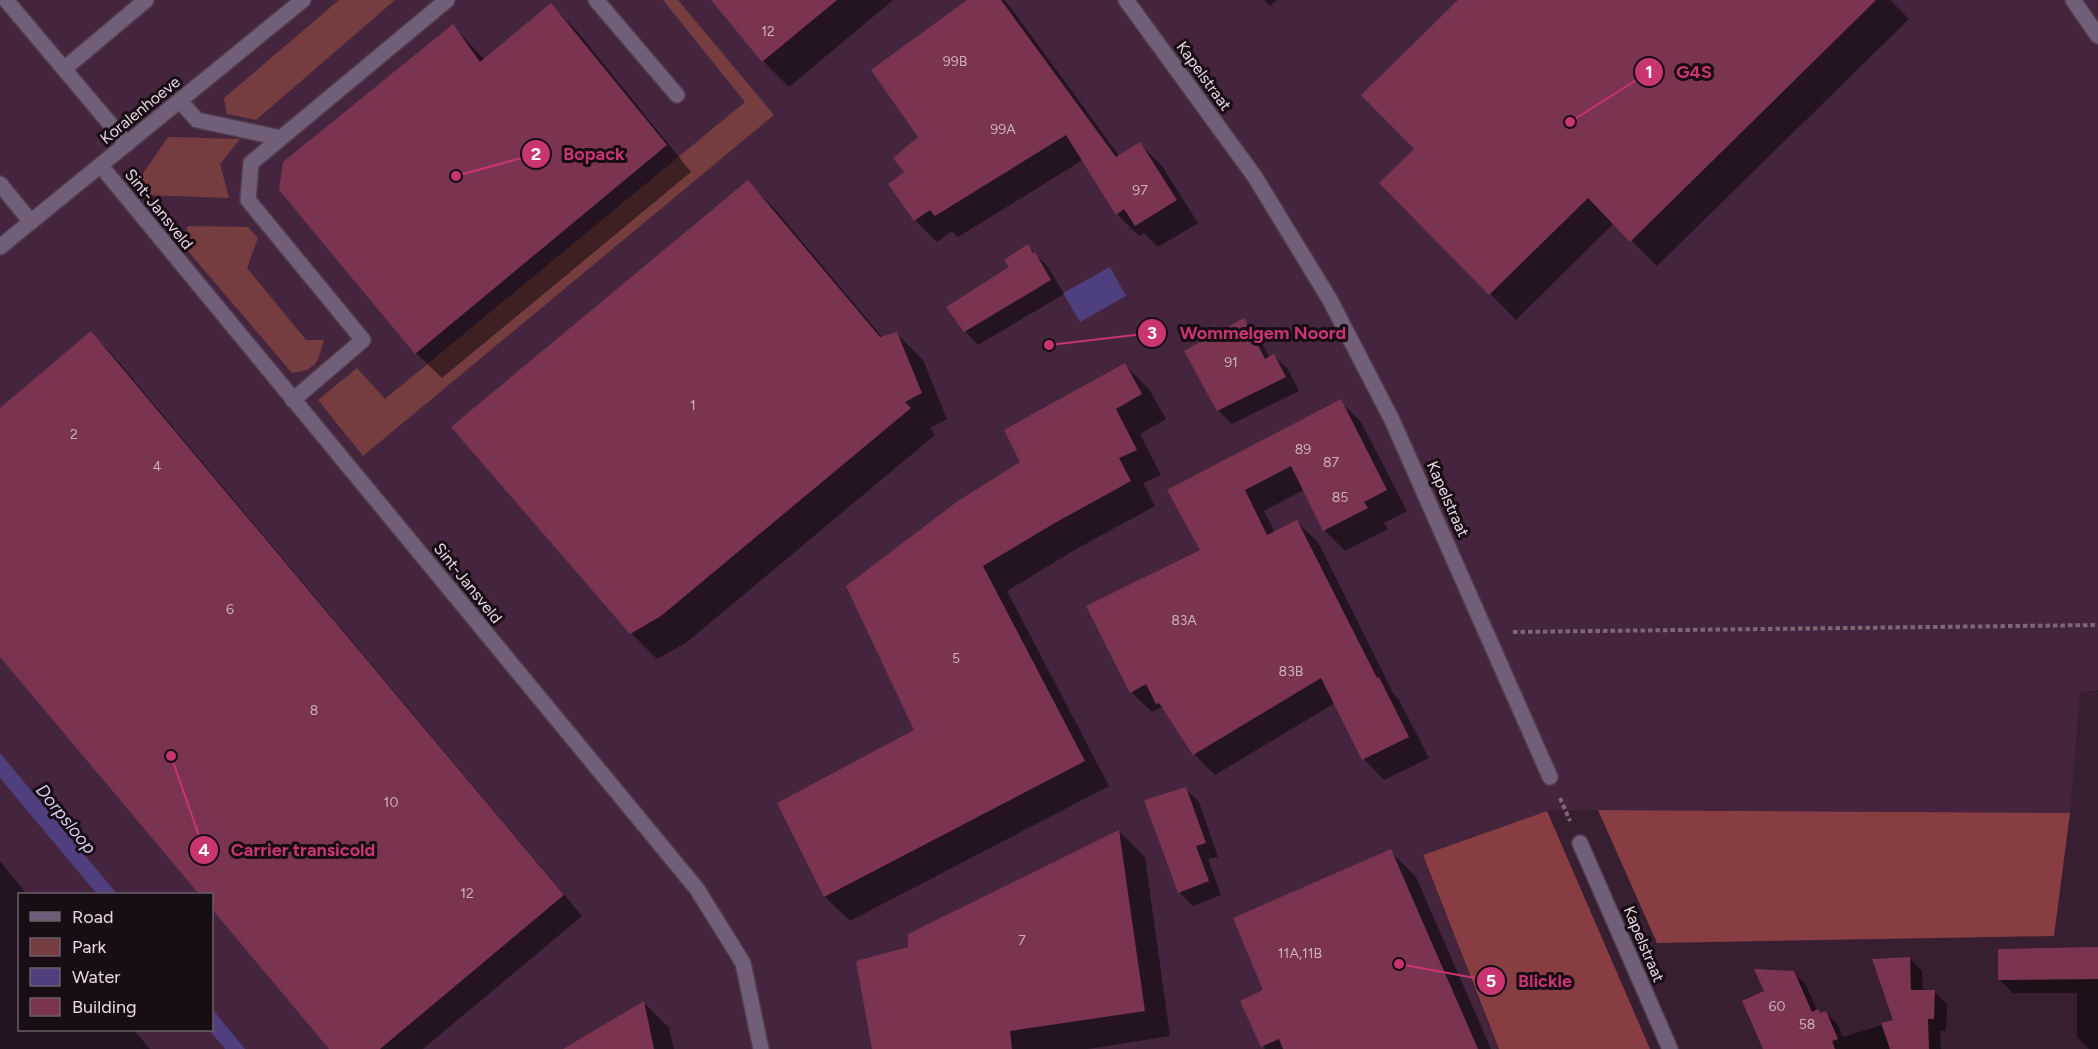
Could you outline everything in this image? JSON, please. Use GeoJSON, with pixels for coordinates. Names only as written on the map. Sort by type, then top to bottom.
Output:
{"type":"FeatureCollection","features":[{"type":"Feature","properties":{"kind":"street"},"geometry":{"type":"LineString","coordinates":[[6,0],[127,144]]}},
{"type":"Feature","properties":{"kind":"street"},"geometry":{"type":"LineString","coordinates":[[64,69],[146,0]]}},
{"type":"Feature","properties":{"kind":"street","name":"Koralenhoeve"},"geometry":{"type":"LineString","coordinates":[[0,248],[303,0]]}},
{"type":"Feature","properties":{"kind":"street"},"geometry":{"type":"LineString","coordinates":[[294,400],[363,340],[248,200],[251,164],[447,0]]}},
{"type":"Feature","properties":{"kind":"street"},"geometry":{"type":"LineString","coordinates":[[596,0],[677,95]]}},
{"type":"Feature","properties":{"kind":"street","name":"Kapelstraat"},"geometry":{"type":"LineString","coordinates":[[1126,0],[1255,177],[1330,300],[1392,420],[1488,632],[1550,777]]}},
{"type":"Feature","properties":{"kind":"street"},"geometry":{"type":"LineString","coordinates":[[2073,0],[2098,36]]}},
{"type":"Feature","properties":{"kind":"street"},"geometry":{"type":"LineString","coordinates":[[180,101],[197,120],[281,138]]}},
{"type":"Feature","properties":{"kind":"street","name":"Sint-Jansveld"},"geometry":{"type":"LineString","coordinates":[[101,166],[698,889],[743,963],[761,1049]]}},
{"type":"Feature","properties":{"kind":"street"},"geometry":{"type":"LineString","coordinates":[[0,183],[31,222]]}},
{"type":"Feature","properties":{"kind":"street","name":"Kapelstraat"},"geometry":{"type":"LineString","coordinates":[[1581,843],[1670,1049]]}},
{"type":"Feature","properties":{"kind":"path"},"geometry":{"type":"LineString","coordinates":[[1488,632],[2098,625]]}},
{"type":"Feature","properties":{"kind":"path"},"geometry":{"type":"LineString","coordinates":[[1550,777],[1581,843]]}},
{"type":"Feature","properties":{"kind":"shaded area"},"geometry":{"type":"Polygon","coordinates":[[[0,0],[2098,0],[2098,690],[2080,692],[2070,813],[1547,811],[1423,855],[1498,1049],[0,1049],[0,0]]]}},
{"type":"Feature","properties":{"kind":"shaded area"},"geometry":{"type":"Polygon","coordinates":[[[1598,810],[2070,813],[2054,936],[1657,943],[1598,810]]]}},
{"type":"Feature","properties":{"kind":"shaded area"},"geometry":{"type":"Polygon","coordinates":[[[1547,811],[1650,1049],[1499,1049],[1423,855],[1547,811]]]}},
{"type":"Feature","properties":{"kind":"green space"},"geometry":{"type":"Polygon","coordinates":[[[339,0],[395,0],[256,120],[227,114],[224,98],[339,0]]]}},
{"type":"Feature","properties":{"kind":"green space"},"geometry":{"type":"Polygon","coordinates":[[[663,0],[678,0],[774,115],[363,456],[318,400],[357,368],[385,399],[745,102],[663,0]]]}},
{"type":"Feature","properties":{"kind":"green space"},"geometry":{"type":"Polygon","coordinates":[[[168,137],[240,139],[220,164],[229,198],[146,195],[140,178],[168,137]]]}},
{"type":"Feature","properties":{"kind":"green space"},"geometry":{"type":"Polygon","coordinates":[[[188,226],[248,227],[258,238],[247,268],[306,340],[324,340],[318,359],[312,367],[292,373],[181,243],[188,226]]]}},
{"type":"Feature","properties":{"kind":"water"},"geometry":{"type":"Polygon","coordinates":[[[1110,267],[1126,296],[1080,322],[1063,293],[1110,267]]]}},
{"type":"Feature","properties":{"kind":"water"},"geometry":{"type":"Polygon","coordinates":[[[0,753],[116,893],[96,893],[0,778],[0,753]]]}},
{"type":"Feature","properties":{"kind":"water"},"geometry":{"type":"Polygon","coordinates":[[[213,1010],[245,1049],[225,1049],[210,1031],[213,1031],[213,1010]]]}},
{"type":"Feature","properties":{"kind":"building"},"geometry":{"type":"Polygon","coordinates":[[[711,0],[837,0],[762,62],[711,0]]]}},
{"type":"Feature","properties":{"kind":"building"},"geometry":{"type":"Polygon","coordinates":[[[967,0],[1001,0],[1116,157],[1140,142],[1177,200],[1135,226],[1124,209],[1116,215],[1066,135],[935,216],[930,210],[914,221],[888,184],[904,172],[893,158],[918,137],[871,70],[967,0]]]}},
{"type":"Feature","properties":{"kind":"building"},"geometry":{"type":"Polygon","coordinates":[[[1458,0],[1876,0],[1630,242],[1588,198],[1489,295],[1379,183],[1414,149],[1361,95],[1458,0]]]}},
{"type":"Feature","properties":{"kind":"building"},"geometry":{"type":"Polygon","coordinates":[[[551,3],[667,145],[415,354],[279,190],[283,162],[453,24],[480,62],[551,3]]]}},
{"type":"Feature","properties":{"kind":"building"},"geometry":{"type":"Polygon","coordinates":[[[748,180],[880,337],[897,332],[922,393],[905,402],[911,408],[661,616],[630,634],[451,427],[748,180]]]}},
{"type":"Feature","properties":{"kind":"building"},"geometry":{"type":"Polygon","coordinates":[[[1028,244],[1051,280],[964,332],[946,307],[1009,267],[1004,260],[1028,244]]]}},
{"type":"Feature","properties":{"kind":"building"},"geometry":{"type":"Polygon","coordinates":[[[1244,318],[1265,359],[1274,354],[1286,377],[1217,411],[1184,351],[1244,318]]]}},
{"type":"Feature","properties":{"kind":"building"},"geometry":{"type":"Polygon","coordinates":[[[91,331],[564,895],[380,1049],[329,1049],[213,910],[213,893],[198,893],[0,657],[0,408],[91,331]]]}},
{"type":"Feature","properties":{"kind":"building"},"geometry":{"type":"Polygon","coordinates":[[[1125,363],[1142,394],[1116,409],[1137,450],[1119,458],[1131,481],[983,566],[1085,761],[824,897],[777,803],[914,730],[846,586],[958,501],[1020,462],[1004,430],[1125,363]]]}},
{"type":"Feature","properties":{"kind":"building"},"geometry":{"type":"Polygon","coordinates":[[[1341,399],[1387,490],[1364,502],[1368,508],[1323,531],[1291,466],[1245,490],[1267,535],[1297,520],[1409,737],[1362,760],[1321,678],[1193,755],[1159,703],[1156,704],[1146,684],[1130,693],[1086,606],[1200,550],[1167,490],[1341,399]]]}},
{"type":"Feature","properties":{"kind":"building"},"geometry":{"type":"Polygon","coordinates":[[[1186,787],[1206,843],[1196,846],[1209,881],[1178,893],[1144,800],[1186,787]]]}},
{"type":"Feature","properties":{"kind":"building"},"geometry":{"type":"Polygon","coordinates":[[[1119,830],[1145,1011],[1010,1031],[1012,1049],[872,1049],[856,961],[908,947],[908,934],[1119,830]]]}},
{"type":"Feature","properties":{"kind":"building"},"geometry":{"type":"Polygon","coordinates":[[[1391,849],[1478,1049],[1283,1049],[1279,1039],[1261,1047],[1240,1001],[1263,990],[1233,918],[1391,849]]]}},
{"type":"Feature","properties":{"kind":"building"},"geometry":{"type":"Polygon","coordinates":[[[2098,947],[2098,979],[1998,980],[1998,949],[2098,947]]]}},
{"type":"Feature","properties":{"kind":"building"},"geometry":{"type":"Polygon","coordinates":[[[1910,957],[1911,990],[1935,990],[1934,1019],[1928,1019],[1929,1049],[1890,1049],[1881,1023],[1893,1020],[1872,959],[1910,957]]]}},
{"type":"Feature","properties":{"kind":"building"},"geometry":{"type":"Polygon","coordinates":[[[1754,969],[1794,971],[1812,1012],[1818,1009],[1820,1013],[1826,1011],[1838,1039],[1832,1041],[1835,1049],[1763,1049],[1742,1001],[1764,991],[1754,969]]]}},
{"type":"Feature","properties":{"kind":"building"},"geometry":{"type":"Polygon","coordinates":[[[644,1001],[654,1049],[563,1049],[644,1001]]]}},
{"type":"Feature","properties":{"kind":"place","name":"G4S"},"geometry":{"type":"Point","coordinates":[1570,122]}},
{"type":"Feature","properties":{"kind":"place","name":"Bopack"},"geometry":{"type":"Point","coordinates":[456,176]}},
{"type":"Feature","properties":{"kind":"place","name":"Wommelgem Noord"},"geometry":{"type":"Point","coordinates":[1049,345]}},
{"type":"Feature","properties":{"kind":"place","name":"Carrier transicold"},"geometry":{"type":"Point","coordinates":[171,756]}},
{"type":"Feature","properties":{"kind":"place","name":"Blickle"},"geometry":{"type":"Point","coordinates":[1399,964]}},
{"type":"Feature","properties":{"kind":"water label","name":"Dorpsloop"},"geometry":{"type":"Point","coordinates":[66,819]}}]}
